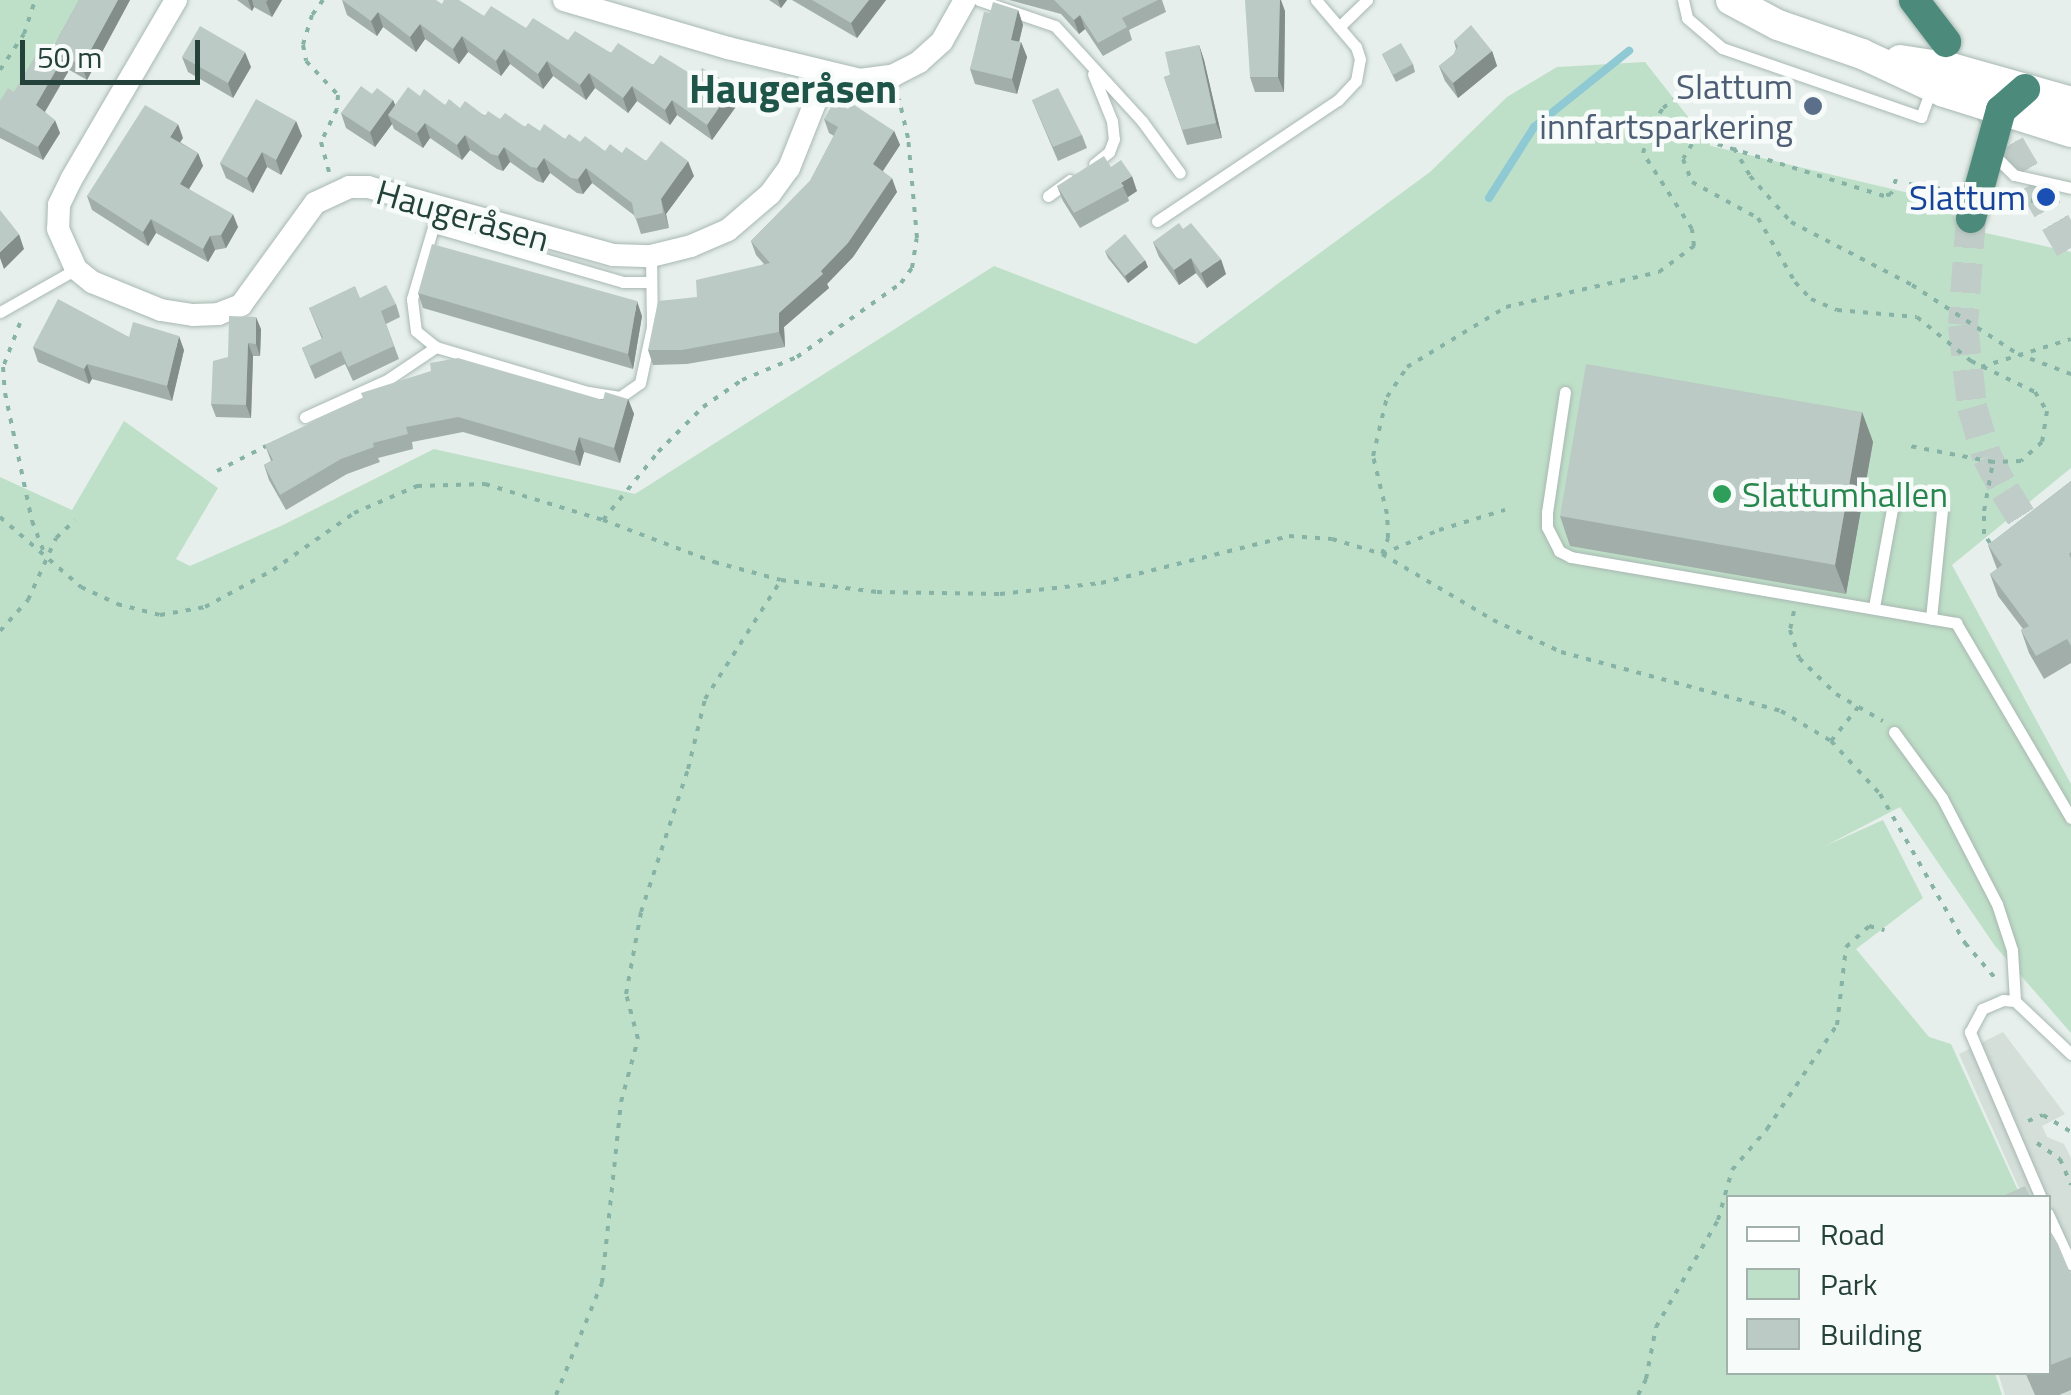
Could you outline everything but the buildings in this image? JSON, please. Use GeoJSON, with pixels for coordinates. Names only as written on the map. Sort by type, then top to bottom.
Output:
{"type":"FeatureCollection","features":[{"type":"Feature","properties":{"kind":"highway"},"geometry":{"type":"LineString","coordinates":[[1914,0],[1936,64]]}},
{"type":"Feature","properties":{"kind":"highway"},"geometry":{"type":"LineString","coordinates":[[1981,206],[2001,110],[2025,88]]}},
{"type":"Feature","properties":{"kind":"main road"},"geometry":{"type":"LineString","coordinates":[[1731,0],[1805,35],[1862,54],[1936,64],[2071,102]]}},
{"type":"Feature","properties":{"kind":"main road"},"geometry":{"type":"LineString","coordinates":[[1936,64],[2001,110],[2071,132]]}},
{"type":"Feature","properties":{"kind":"street"},"geometry":{"type":"LineString","coordinates":[[76,269],[58,229],[60,205],[176,0]]}},
{"type":"Feature","properties":{"kind":"street"},"geometry":{"type":"LineString","coordinates":[[564,0],[826,75],[860,80],[894,75],[919,62],[942,41],[965,0]]}},
{"type":"Feature","properties":{"kind":"street","name":"Haugeråsen"},"geometry":{"type":"LineString","coordinates":[[76,269],[92,282],[161,310],[218,314],[241,305],[256,290],[298,222],[334,191],[368,186],[436,217],[577,248],[651,256],[728,230],[770,194],[789,168],[826,75]]}},
{"type":"Feature","properties":{"kind":"lane"},"geometry":{"type":"LineString","coordinates":[[978,0],[1055,26],[1142,121],[1180,173]]}},
{"type":"Feature","properties":{"kind":"lane"},"geometry":{"type":"LineString","coordinates":[[1157,221],[1348,91],[1356,81],[1360,59],[1316,0]]}},
{"type":"Feature","properties":{"kind":"lane"},"geometry":{"type":"LineString","coordinates":[[1339,27],[1367,0]]}},
{"type":"Feature","properties":{"kind":"lane"},"geometry":{"type":"LineString","coordinates":[[1682,0],[1687,18],[1722,48],[1921,117],[1936,64]]}},
{"type":"Feature","properties":{"kind":"lane"},"geometry":{"type":"LineString","coordinates":[[1048,196],[1109,152],[1114,139],[1112,120],[1090,66]]}},
{"type":"Feature","properties":{"kind":"lane"},"geometry":{"type":"LineString","coordinates":[[1991,146],[2002,166],[2014,175],[2071,188]]}},
{"type":"Feature","properties":{"kind":"lane"},"geometry":{"type":"LineString","coordinates":[[651,256],[654,314],[645,372],[631,392],[620,397],[588,392],[436,347],[416,331],[411,311],[436,217],[623,282],[651,282]]}},
{"type":"Feature","properties":{"kind":"lane"},"geometry":{"type":"LineString","coordinates":[[0,312],[76,269]]}},
{"type":"Feature","properties":{"kind":"lane"},"geometry":{"type":"LineString","coordinates":[[305,417],[387,380],[436,347]]}},
{"type":"Feature","properties":{"kind":"lane"},"geometry":{"type":"LineString","coordinates":[[1565,392],[1547,512],[1547,527],[1559,551],[1570,558],[1956,623],[2071,818]]}},
{"type":"Feature","properties":{"kind":"lane"},"geometry":{"type":"LineString","coordinates":[[1874,607],[1892,509],[1902,496],[1932,496],[1942,510],[1931,618]]}},
{"type":"Feature","properties":{"kind":"lane"},"geometry":{"type":"LineString","coordinates":[[1894,732],[1942,798],[1998,904],[2012,950],[2015,1002]]}},
{"type":"Feature","properties":{"kind":"lane"},"geometry":{"type":"LineString","coordinates":[[2040,1195],[1970,1032],[1982,1009],[2003,1000],[2015,1002],[2071,1054]]}},
{"type":"Feature","properties":{"kind":"lane"},"geometry":{"type":"LineString","coordinates":[[2051,1221],[2071,1264]]}},
{"type":"Feature","properties":{"kind":"path"},"geometry":{"type":"LineString","coordinates":[[0,70],[24,34],[36,0]]}},
{"type":"Feature","properties":{"kind":"path"},"geometry":{"type":"LineString","coordinates":[[323,0],[312,15],[303,45],[306,61],[338,95],[337,109],[321,142],[334,191]]}},
{"type":"Feature","properties":{"kind":"path"},"geometry":{"type":"LineString","coordinates":[[603,520],[658,452],[702,408],[742,380],[797,357],[902,283],[912,268],[917,238],[908,138],[894,75]]}},
{"type":"Feature","properties":{"kind":"path"},"geometry":{"type":"LineString","coordinates":[[1382,554],[1388,514],[1372,456],[1387,397],[1407,367],[1506,307],[1659,272],[1694,246],[1692,229],[1643,153],[1652,124],[1663,108],[1695,84]]}},
{"type":"Feature","properties":{"kind":"path"},"geometry":{"type":"LineString","coordinates":[[1896,179],[1890,194],[1884,196],[1704,140],[1692,144],[1684,160],[1686,175],[1758,218],[1805,294],[1837,310],[1917,317],[1981,367],[2036,392],[2048,411],[2048,426],[2038,449],[2021,461],[1992,462],[1910,446]]}},
{"type":"Feature","properties":{"kind":"path"},"geometry":{"type":"LineString","coordinates":[[1734,148],[1750,176],[1791,222],[1912,284],[2018,354],[2071,374]]}},
{"type":"Feature","properties":{"kind":"path"},"geometry":{"type":"LineString","coordinates":[[1909,184],[1952,190]]}},
{"type":"Feature","properties":{"kind":"path"},"geometry":{"type":"LineString","coordinates":[[1981,206],[2058,204]]}},
{"type":"Feature","properties":{"kind":"path"},"geometry":{"type":"LineString","coordinates":[[44,286],[14,332],[3,366],[32,521],[47,558]]}},
{"type":"Feature","properties":{"kind":"path"},"geometry":{"type":"LineString","coordinates":[[1981,367],[2071,340]]}},
{"type":"Feature","properties":{"kind":"path"},"geometry":{"type":"LineString","coordinates":[[217,470],[293,434],[305,417]]}},
{"type":"Feature","properties":{"kind":"path"},"geometry":{"type":"LineString","coordinates":[[1990,543],[1984,534],[1984,511],[1992,462]]}},
{"type":"Feature","properties":{"kind":"path"},"geometry":{"type":"LineString","coordinates":[[0,518],[80,587],[117,604],[160,615],[205,607],[274,570],[354,513],[417,486],[485,484],[603,520],[714,562],[781,580],[877,592],[1000,594],[1100,584],[1288,536],[1332,539],[1382,554],[1493,620],[1561,652],[1781,711],[1831,741],[1880,794],[1965,943],[2015,1002]]}},
{"type":"Feature","properties":{"kind":"path"},"geometry":{"type":"LineString","coordinates":[[1382,554],[1439,530],[1506,510]]}},
{"type":"Feature","properties":{"kind":"path"},"geometry":{"type":"LineString","coordinates":[[0,631],[28,600],[56,538],[76,520]]}},
{"type":"Feature","properties":{"kind":"path"},"geometry":{"type":"LineString","coordinates":[[556,1395],[602,1283],[621,1102],[638,1039],[626,994],[641,912],[688,769],[705,699],[781,580]]}},
{"type":"Feature","properties":{"kind":"path"},"geometry":{"type":"LineString","coordinates":[[1790,630],[1799,658],[1836,694],[1860,706],[1894,732]]}},
{"type":"Feature","properties":{"kind":"path"},"geometry":{"type":"LineString","coordinates":[[1831,741],[1860,706]]}},
{"type":"Feature","properties":{"kind":"path"},"geometry":{"type":"LineString","coordinates":[[1638,1395],[1646,1379],[1656,1328],[1718,1220],[1732,1170],[1767,1129],[1837,1026],[1846,947],[1869,926],[1884,930]]}},
{"type":"Feature","properties":{"kind":"path"},"geometry":{"type":"LineString","coordinates":[[2010,1130],[2043,1115],[2071,1132]]}},
{"type":"Feature","properties":{"kind":"path"},"geometry":{"type":"LineString","coordinates":[[2010,1130],[2060,1159],[2071,1185]]}},
{"type":"Feature","properties":{"kind":"shaded area"},"geometry":{"type":"Polygon","coordinates":[[[2003,1032],[2065,1114],[2042,1126],[2047,1137],[2064,1144],[2071,1158],[2071,1395],[2005,1395],[1999,1375],[2051,1375],[2051,1195],[2022,1195],[1959,1054],[2003,1032]]]}},
{"type":"Feature","properties":{"kind":"green space"},"geometry":{"type":"Polygon","coordinates":[[[0,0],[86,0],[0,118],[0,0]]]}},
{"type":"Feature","properties":{"kind":"green space"},"geometry":{"type":"Polygon","coordinates":[[[1645,62],[1711,146],[1947,202],[1959,227],[2071,252],[2071,468],[1952,565],[2071,784],[2071,1033],[1995,946],[1900,807],[1825,846],[1883,820],[1923,898],[1856,949],[1929,1037],[1951,1044],[2020,1195],[1726,1195],[1726,1375],[1996,1375],[2002,1395],[0,1395],[0,477],[72,510],[124,421],[218,488],[176,559],[190,566],[283,525],[434,449],[635,494],[994,266],[1196,344],[1430,172],[1507,97],[1557,67],[1645,62]]]}},
{"type":"Feature","properties":{"kind":"waterway"},"geometry":{"type":"LineString","coordinates":[[1489,198],[1534,127],[1629,51]]}},
{"type":"Feature","properties":{"kind":"tunnel"},"geometry":{"type":"LineString","coordinates":[[1987,106],[2071,250]]}},
{"type":"Feature","properties":{"kind":"tunnel"},"geometry":{"type":"LineString","coordinates":[[1971,218],[1963,325],[1972,407],[1987,457],[2005,491],[2028,528],[2071,581]]}},
{"type":"Feature","properties":{"kind":"place","name":"Slattum innfartsparkering"},"geometry":{"type":"Point","coordinates":[1813,106]}},
{"type":"Feature","properties":{"kind":"place","name":"Slattum"},"geometry":{"type":"Point","coordinates":[2046,197]}},
{"type":"Feature","properties":{"kind":"place","name":"Slattumhallen"},"geometry":{"type":"Point","coordinates":[1722,494]}},
{"type":"Feature","properties":{"kind":"district","name":"Haugeråsen"},"geometry":{"type":"Point","coordinates":[793,89]}}]}
